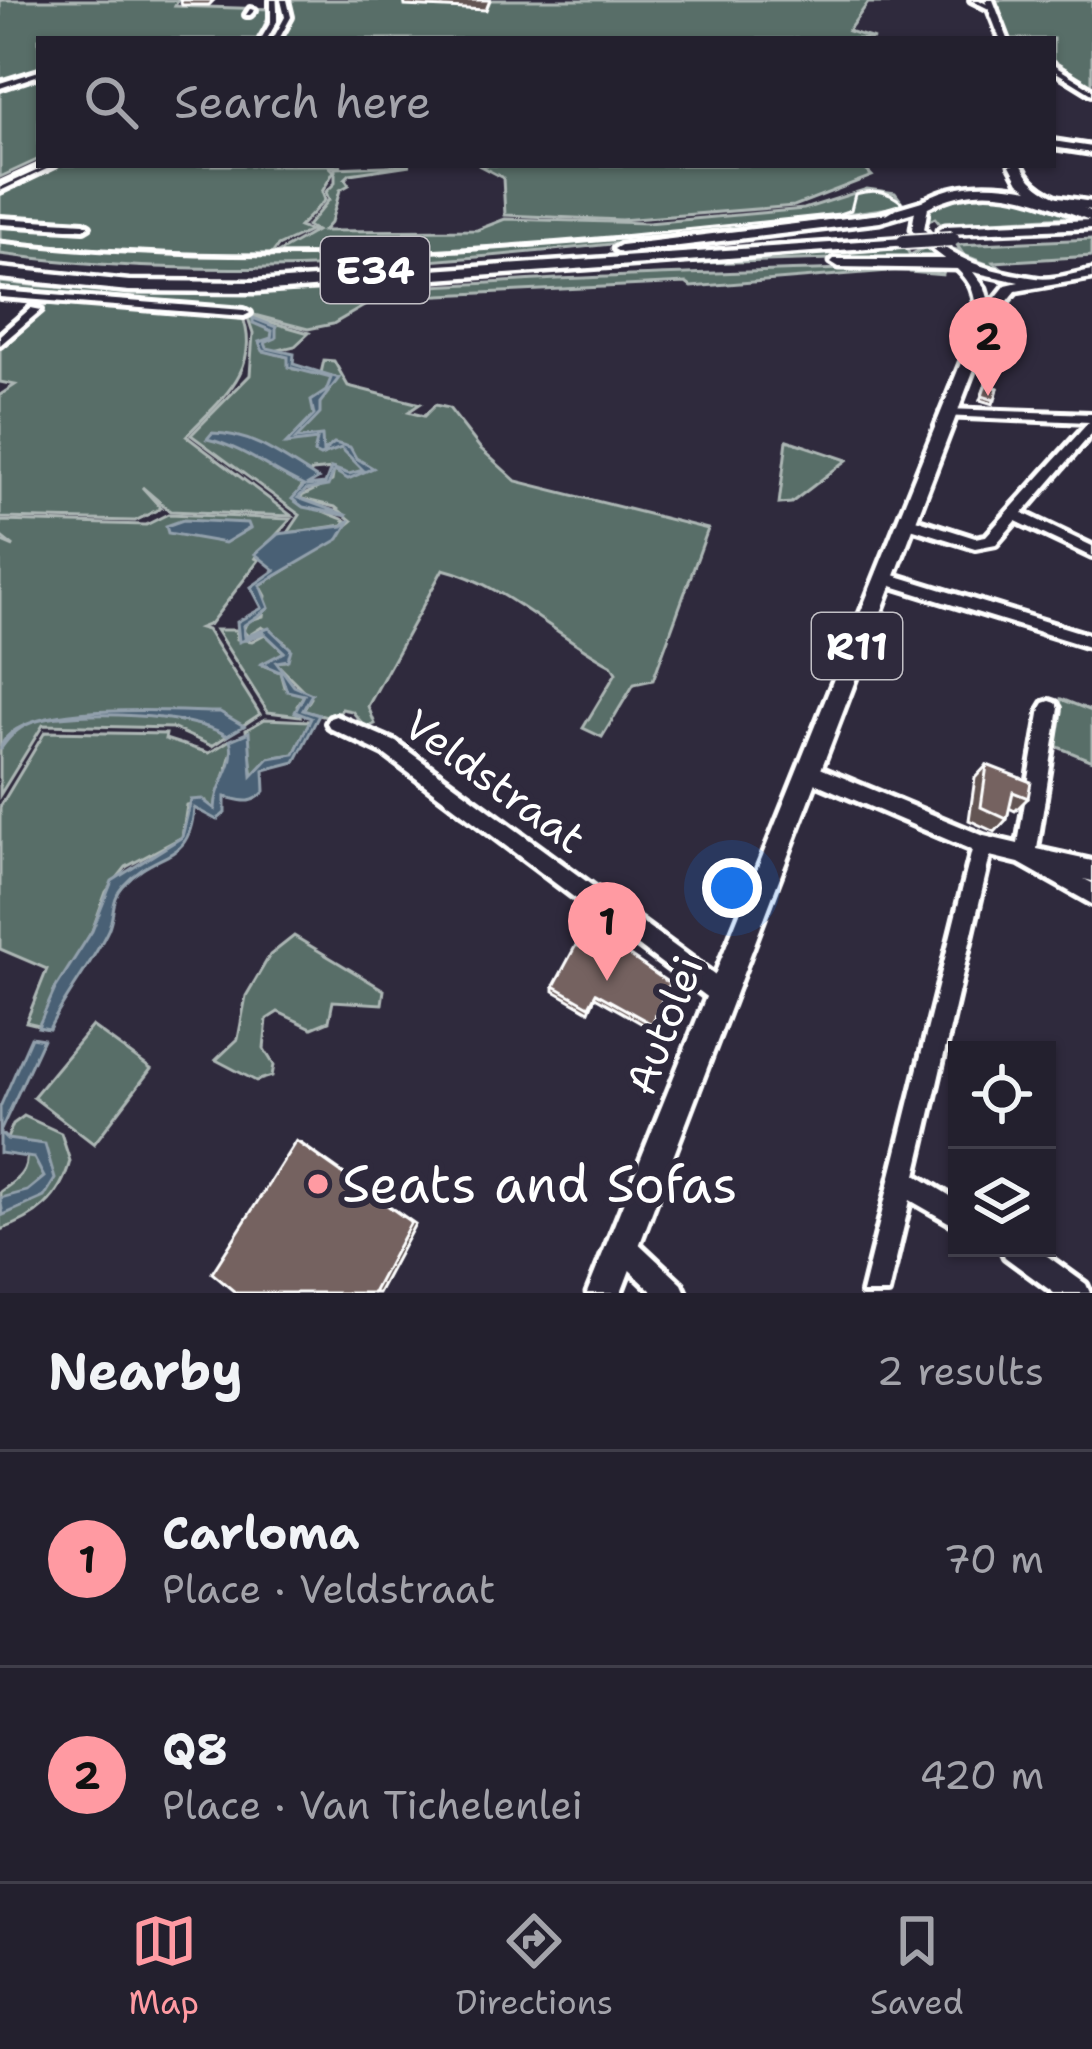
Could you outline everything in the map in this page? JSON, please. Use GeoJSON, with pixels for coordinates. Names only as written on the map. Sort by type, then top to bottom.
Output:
{"type":"FeatureCollection","features":[{"type":"Feature","properties":{"kind":"highway"},"geometry":{"type":"LineString","coordinates":[[1055,200],[1092,206]]}},
{"type":"Feature","properties":{"kind":"highway"},"geometry":{"type":"LineString","coordinates":[[613,253],[626,246],[880,218],[922,205]]}},
{"type":"Feature","properties":{"kind":"highway","name":"E34"},"geometry":{"type":"LineString","coordinates":[[0,261],[137,276],[258,277],[1088,226]]}},
{"type":"Feature","properties":{"kind":"highway","name":"E34"},"geometry":{"type":"LineString","coordinates":[[0,273],[192,288],[525,269],[900,237]]}},
{"type":"Feature","properties":{"kind":"highway"},"geometry":{"type":"LineString","coordinates":[[525,269],[567,274],[877,261],[967,271]]}},
{"type":"Feature","properties":{"kind":"main road"},"geometry":{"type":"LineString","coordinates":[[984,2],[996,31]]}},
{"type":"Feature","properties":{"kind":"main road"},"geometry":{"type":"LineString","coordinates":[[986,318],[967,271],[921,234],[916,220],[922,205],[939,195],[1002,180],[1004,168]]}},
{"type":"Feature","properties":{"kind":"main road"},"geometry":{"type":"LineString","coordinates":[[1017,168],[1023,180],[1088,226]]}},
{"type":"Feature","properties":{"kind":"main road"},"geometry":{"type":"LineString","coordinates":[[978,188],[1055,200]]}},
{"type":"Feature","properties":{"kind":"main road"},"geometry":{"type":"LineString","coordinates":[[967,271],[1042,281]]}},
{"type":"Feature","properties":{"kind":"main road"},"geometry":{"type":"LineString","coordinates":[[986,318],[1005,291],[1092,274]]}},
{"type":"Feature","properties":{"kind":"main road","name":"Autolei"},"geometry":{"type":"LineString","coordinates":[[604,1293],[986,318]]}},
{"type":"Feature","properties":{"kind":"street"},"geometry":{"type":"LineString","coordinates":[[266,36],[274,22],[274,0]]}},
{"type":"Feature","properties":{"kind":"street"},"geometry":{"type":"LineString","coordinates":[[278,36],[288,17],[284,0]]}},
{"type":"Feature","properties":{"kind":"street"},"geometry":{"type":"LineString","coordinates":[[1056,70],[1092,92]]}},
{"type":"Feature","properties":{"kind":"street"},"geometry":{"type":"LineString","coordinates":[[0,86],[36,74]]}},
{"type":"Feature","properties":{"kind":"street"},"geometry":{"type":"LineString","coordinates":[[1056,144],[1092,150]]}},
{"type":"Feature","properties":{"kind":"street"},"geometry":{"type":"LineString","coordinates":[[0,185],[36,165]]}},
{"type":"Feature","properties":{"kind":"street"},"geometry":{"type":"LineString","coordinates":[[0,185],[43,168]]}},
{"type":"Feature","properties":{"kind":"street"},"geometry":{"type":"LineString","coordinates":[[0,221],[84,226]]}},
{"type":"Feature","properties":{"kind":"street"},"geometry":{"type":"LineString","coordinates":[[0,294],[244,314]]}},
{"type":"Feature","properties":{"kind":"street"},"geometry":{"type":"LineString","coordinates":[[0,341],[34,310]]}},
{"type":"Feature","properties":{"kind":"street"},"geometry":{"type":"LineString","coordinates":[[956,393],[972,408],[996,415]]}},
{"type":"Feature","properties":{"kind":"street"},"geometry":{"type":"LineString","coordinates":[[947,413],[1055,417],[1088,426]]}},
{"type":"Feature","properties":{"kind":"street"},"geometry":{"type":"LineString","coordinates":[[1055,417],[1088,426]]}},
{"type":"Feature","properties":{"kind":"street"},"geometry":{"type":"LineString","coordinates":[[906,521],[985,543],[1088,426]]}},
{"type":"Feature","properties":{"kind":"street"},"geometry":{"type":"LineString","coordinates":[[1014,514],[1092,552]]}},
{"type":"Feature","properties":{"kind":"street"},"geometry":{"type":"LineString","coordinates":[[884,578],[1092,642]]}},
{"type":"Feature","properties":{"kind":"street"},"geometry":{"type":"LineString","coordinates":[[1026,857],[1050,708]]}},
{"type":"Feature","properties":{"kind":"street","name":"Veldstraat"},"geometry":{"type":"LineString","coordinates":[[336,722],[390,748],[721,994]]}},
{"type":"Feature","properties":{"kind":"street"},"geometry":{"type":"LineString","coordinates":[[808,771],[983,844],[1092,871]]}},
{"type":"Feature","properties":{"kind":"street"},"geometry":{"type":"LineString","coordinates":[[875,1293],[983,844]]}},
{"type":"Feature","properties":{"kind":"street"},"geometry":{"type":"LineString","coordinates":[[1026,857],[1092,894]]}},
{"type":"Feature","properties":{"kind":"street"},"geometry":{"type":"LineString","coordinates":[[903,1182],[948,1209]]}},
{"type":"Feature","properties":{"kind":"street"},"geometry":{"type":"LineString","coordinates":[[623,1246],[673,1293]]}},
{"type":"Feature","properties":{"kind":"street"},"geometry":{"type":"LineString","coordinates":[[1027,1257],[1077,1293]]}},
{"type":"Feature","properties":{"kind":"green space"},"geometry":{"type":"Polygon","coordinates":[[[0,0],[178,0],[175,6],[271,9],[260,36],[36,36],[36,160],[0,177],[0,0]]]}},
{"type":"Feature","properties":{"kind":"green space"},"geometry":{"type":"Polygon","coordinates":[[[290,0],[889,3],[868,3],[848,31],[864,36],[284,36],[293,17],[290,0]]]}},
{"type":"Feature","properties":{"kind":"green space"},"geometry":{"type":"Polygon","coordinates":[[[995,0],[1092,0],[1092,88],[1056,66],[1056,36],[1009,36],[995,0]]]}},
{"type":"Feature","properties":{"kind":"green space"},"geometry":{"type":"Polygon","coordinates":[[[54,168],[331,168],[334,171],[322,192],[325,200],[299,227],[310,231],[278,246],[269,258],[316,231],[307,226],[329,200],[326,192],[335,183],[335,168],[390,168],[350,174],[345,179],[349,185],[340,190],[331,222],[323,231],[477,230],[505,219],[648,223],[804,209],[867,189],[895,193],[905,206],[823,217],[826,221],[517,254],[310,267],[206,268],[0,254],[0,193],[54,168]]]}},
{"type":"Feature","properties":{"kind":"green space"},"geometry":{"type":"Polygon","coordinates":[[[484,168],[864,168],[872,176],[794,206],[621,220],[505,215],[503,178],[484,168]]]}},
{"type":"Feature","properties":{"kind":"green space"},"geometry":{"type":"Polygon","coordinates":[[[984,192],[1024,195],[1082,216],[940,224],[935,218],[923,224],[933,203],[984,192]]]}},
{"type":"Feature","properties":{"kind":"green space"},"geometry":{"type":"Polygon","coordinates":[[[1092,239],[1092,256],[994,262],[1007,272],[941,246],[961,251],[957,245],[1092,239]]]}},
{"type":"Feature","properties":{"kind":"green space"},"geometry":{"type":"Polygon","coordinates":[[[926,247],[939,256],[667,264],[906,248],[910,255],[926,247]]]}},
{"type":"Feature","properties":{"kind":"green space"},"geometry":{"type":"Polygon","coordinates":[[[924,268],[691,287],[686,283],[378,298],[333,324],[308,329],[227,308],[107,304],[0,292],[0,282],[131,292],[260,293],[924,268]]]}},
{"type":"Feature","properties":{"kind":"green space"},"geometry":{"type":"Polygon","coordinates":[[[944,271],[943,275],[909,272],[944,271]]]}},
{"type":"Feature","properties":{"kind":"green space"},"geometry":{"type":"Polygon","coordinates":[[[46,304],[242,315],[247,352],[242,368],[224,396],[186,436],[292,516],[170,511],[142,487],[161,508],[135,521],[0,518],[0,395],[15,385],[0,382],[0,348],[46,304]]]}},
{"type":"Feature","properties":{"kind":"green space"},"geometry":{"type":"Polygon","coordinates":[[[248,318],[309,333],[295,346],[270,352],[288,357],[293,369],[321,373],[324,360],[334,361],[348,386],[420,404],[408,412],[424,416],[435,405],[449,408],[480,448],[516,481],[708,529],[653,680],[634,684],[602,737],[583,728],[616,673],[611,665],[487,586],[443,569],[368,706],[375,724],[366,728],[352,711],[342,709],[335,719],[303,711],[311,698],[275,662],[286,661],[286,643],[262,627],[248,636],[243,631],[247,621],[263,616],[266,596],[260,585],[352,521],[335,507],[298,498],[332,481],[334,469],[312,471],[294,499],[346,521],[288,533],[300,515],[191,435],[250,375],[253,333],[248,318]]]}},
{"type":"Feature","properties":{"kind":"green space"},"geometry":{"type":"Polygon","coordinates":[[[787,440],[847,460],[791,503],[779,504],[787,440]]]}},
{"type":"Feature","properties":{"kind":"green space"},"geometry":{"type":"Polygon","coordinates":[[[168,514],[291,519],[255,558],[259,560],[210,624],[200,628],[207,630],[260,714],[212,746],[172,728],[43,725],[0,795],[0,541],[14,547],[0,536],[0,521],[146,525],[168,514]]]}},
{"type":"Feature","properties":{"kind":"green space"},"geometry":{"type":"Polygon","coordinates":[[[216,630],[236,630],[237,639],[252,641],[265,634],[284,652],[265,666],[280,672],[284,687],[304,695],[297,706],[300,716],[268,712],[216,630]]]}},
{"type":"Feature","properties":{"kind":"green space"},"geometry":{"type":"Polygon","coordinates":[[[1061,699],[1092,711],[1092,761],[1053,745],[1061,699]]]}},
{"type":"Feature","properties":{"kind":"green space"},"geometry":{"type":"Polygon","coordinates":[[[265,719],[309,721],[294,754],[269,758],[253,776],[246,730],[265,719]]]}},
{"type":"Feature","properties":{"kind":"green space"},"geometry":{"type":"Polygon","coordinates":[[[45,732],[166,734],[165,739],[209,753],[230,740],[233,747],[215,809],[209,810],[206,801],[187,805],[182,837],[126,867],[106,892],[92,931],[39,1025],[26,1022],[47,969],[0,949],[0,807],[45,732]]]}},
{"type":"Feature","properties":{"kind":"green space"},"geometry":{"type":"Polygon","coordinates":[[[294,936],[384,990],[382,1004],[333,1001],[329,1021],[312,1028],[278,1012],[267,1019],[264,1049],[274,1065],[272,1076],[256,1081],[216,1060],[238,1039],[246,996],[270,955],[294,936]]]}},
{"type":"Feature","properties":{"kind":"green space"},"geometry":{"type":"Polygon","coordinates":[[[92,1026],[151,1069],[94,1144],[33,1097],[92,1026]]]}},
{"type":"Feature","properties":{"kind":"green space"},"geometry":{"type":"Polygon","coordinates":[[[24,1116],[61,1133],[70,1161],[60,1186],[45,1205],[0,1230],[0,1192],[20,1176],[26,1159],[26,1152],[4,1146],[13,1124],[24,1116]]]}},
{"type":"Feature","properties":{"kind":"water"},"geometry":{"type":"Polygon","coordinates":[[[253,318],[276,327],[276,338],[265,343],[267,348],[294,354],[293,364],[339,378],[320,403],[320,414],[296,439],[322,436],[323,452],[334,443],[350,447],[356,458],[373,468],[348,479],[334,471],[328,486],[306,490],[298,498],[348,516],[303,507],[292,499],[304,486],[245,453],[207,439],[212,433],[227,434],[268,449],[318,479],[306,486],[325,484],[331,468],[349,474],[363,470],[341,448],[320,456],[314,453],[317,440],[286,444],[314,415],[311,401],[326,391],[331,378],[288,367],[288,357],[263,351],[259,342],[271,338],[272,331],[253,323],[253,318]]]}},
{"type":"Feature","properties":{"kind":"water"},"geometry":{"type":"Polygon","coordinates":[[[183,520],[248,523],[250,528],[225,543],[168,533],[166,526],[183,520]]]}},
{"type":"Feature","properties":{"kind":"water"},"geometry":{"type":"Polygon","coordinates":[[[350,520],[339,539],[260,585],[269,608],[243,626],[245,637],[269,628],[291,649],[288,660],[276,662],[294,686],[312,694],[303,710],[319,715],[295,762],[264,770],[265,791],[255,799],[225,797],[225,813],[217,820],[194,808],[179,848],[136,874],[119,891],[108,930],[94,955],[49,1029],[38,1027],[55,989],[92,931],[112,881],[182,837],[191,800],[202,799],[215,809],[231,758],[230,740],[249,732],[252,776],[269,758],[294,754],[311,718],[295,712],[304,695],[287,691],[280,672],[261,664],[284,652],[264,633],[239,642],[237,622],[262,608],[251,587],[275,570],[255,554],[278,534],[342,526],[350,520]]]}},
{"type":"Feature","properties":{"kind":"water"},"geometry":{"type":"Polygon","coordinates":[[[97,712],[220,712],[244,726],[227,736],[163,718],[78,715],[38,721],[97,712]]]}},
{"type":"Feature","properties":{"kind":"water"},"geometry":{"type":"Polygon","coordinates":[[[31,1037],[43,1039],[0,1132],[0,1107],[31,1037]]]}},
{"type":"Feature","properties":{"kind":"water"},"geometry":{"type":"Polygon","coordinates":[[[0,1132],[7,1139],[45,1144],[55,1179],[44,1197],[3,1215],[0,1198],[27,1191],[44,1177],[34,1158],[0,1153],[0,1132]]]}},
{"type":"Feature","properties":{"kind":"building"},"geometry":{"type":"Polygon","coordinates":[[[986,384],[998,388],[995,400],[982,396],[986,384]]]}},
{"type":"Feature","properties":{"kind":"building"},"geometry":{"type":"Polygon","coordinates":[[[987,765],[1031,782],[1028,798],[1013,792],[1007,819],[981,807],[987,765]]]}},
{"type":"Feature","properties":{"kind":"building"},"geometry":{"type":"Polygon","coordinates":[[[592,930],[669,983],[652,1024],[596,993],[589,1006],[554,986],[576,945],[582,948],[592,930]]]}},
{"type":"Feature","properties":{"kind":"building","name":"Seats and Sofas"},"geometry":{"type":"Polygon","coordinates":[[[296,1141],[411,1222],[373,1293],[236,1293],[212,1273],[296,1141]]]}},
{"type":"Feature","properties":{"kind":"tram line"},"geometry":{"type":"LineString","coordinates":[[271,36],[279,21],[278,0]]}},
{"type":"Feature","properties":{"kind":"tram line"},"geometry":{"type":"LineString","coordinates":[[0,186],[39,168]]}},
{"type":"Feature","properties":{"kind":"tram line"},"geometry":{"type":"LineString","coordinates":[[0,240],[211,254],[420,250],[839,214],[851,210],[855,194],[868,191],[886,193],[902,203],[887,212],[776,224],[444,252],[223,257],[0,243]]}},
{"type":"Feature","properties":{"kind":"place","name":"Q8"},"geometry":{"type":"Point","coordinates":[988,396]}},
{"type":"Feature","properties":{"kind":"place","name":"Carloma"},"geometry":{"type":"Point","coordinates":[607,981]}},
{"type":"Feature","properties":{"kind":"place","name":"Seats and Sofas"},"geometry":{"type":"Point","coordinates":[318,1184]}}]}
